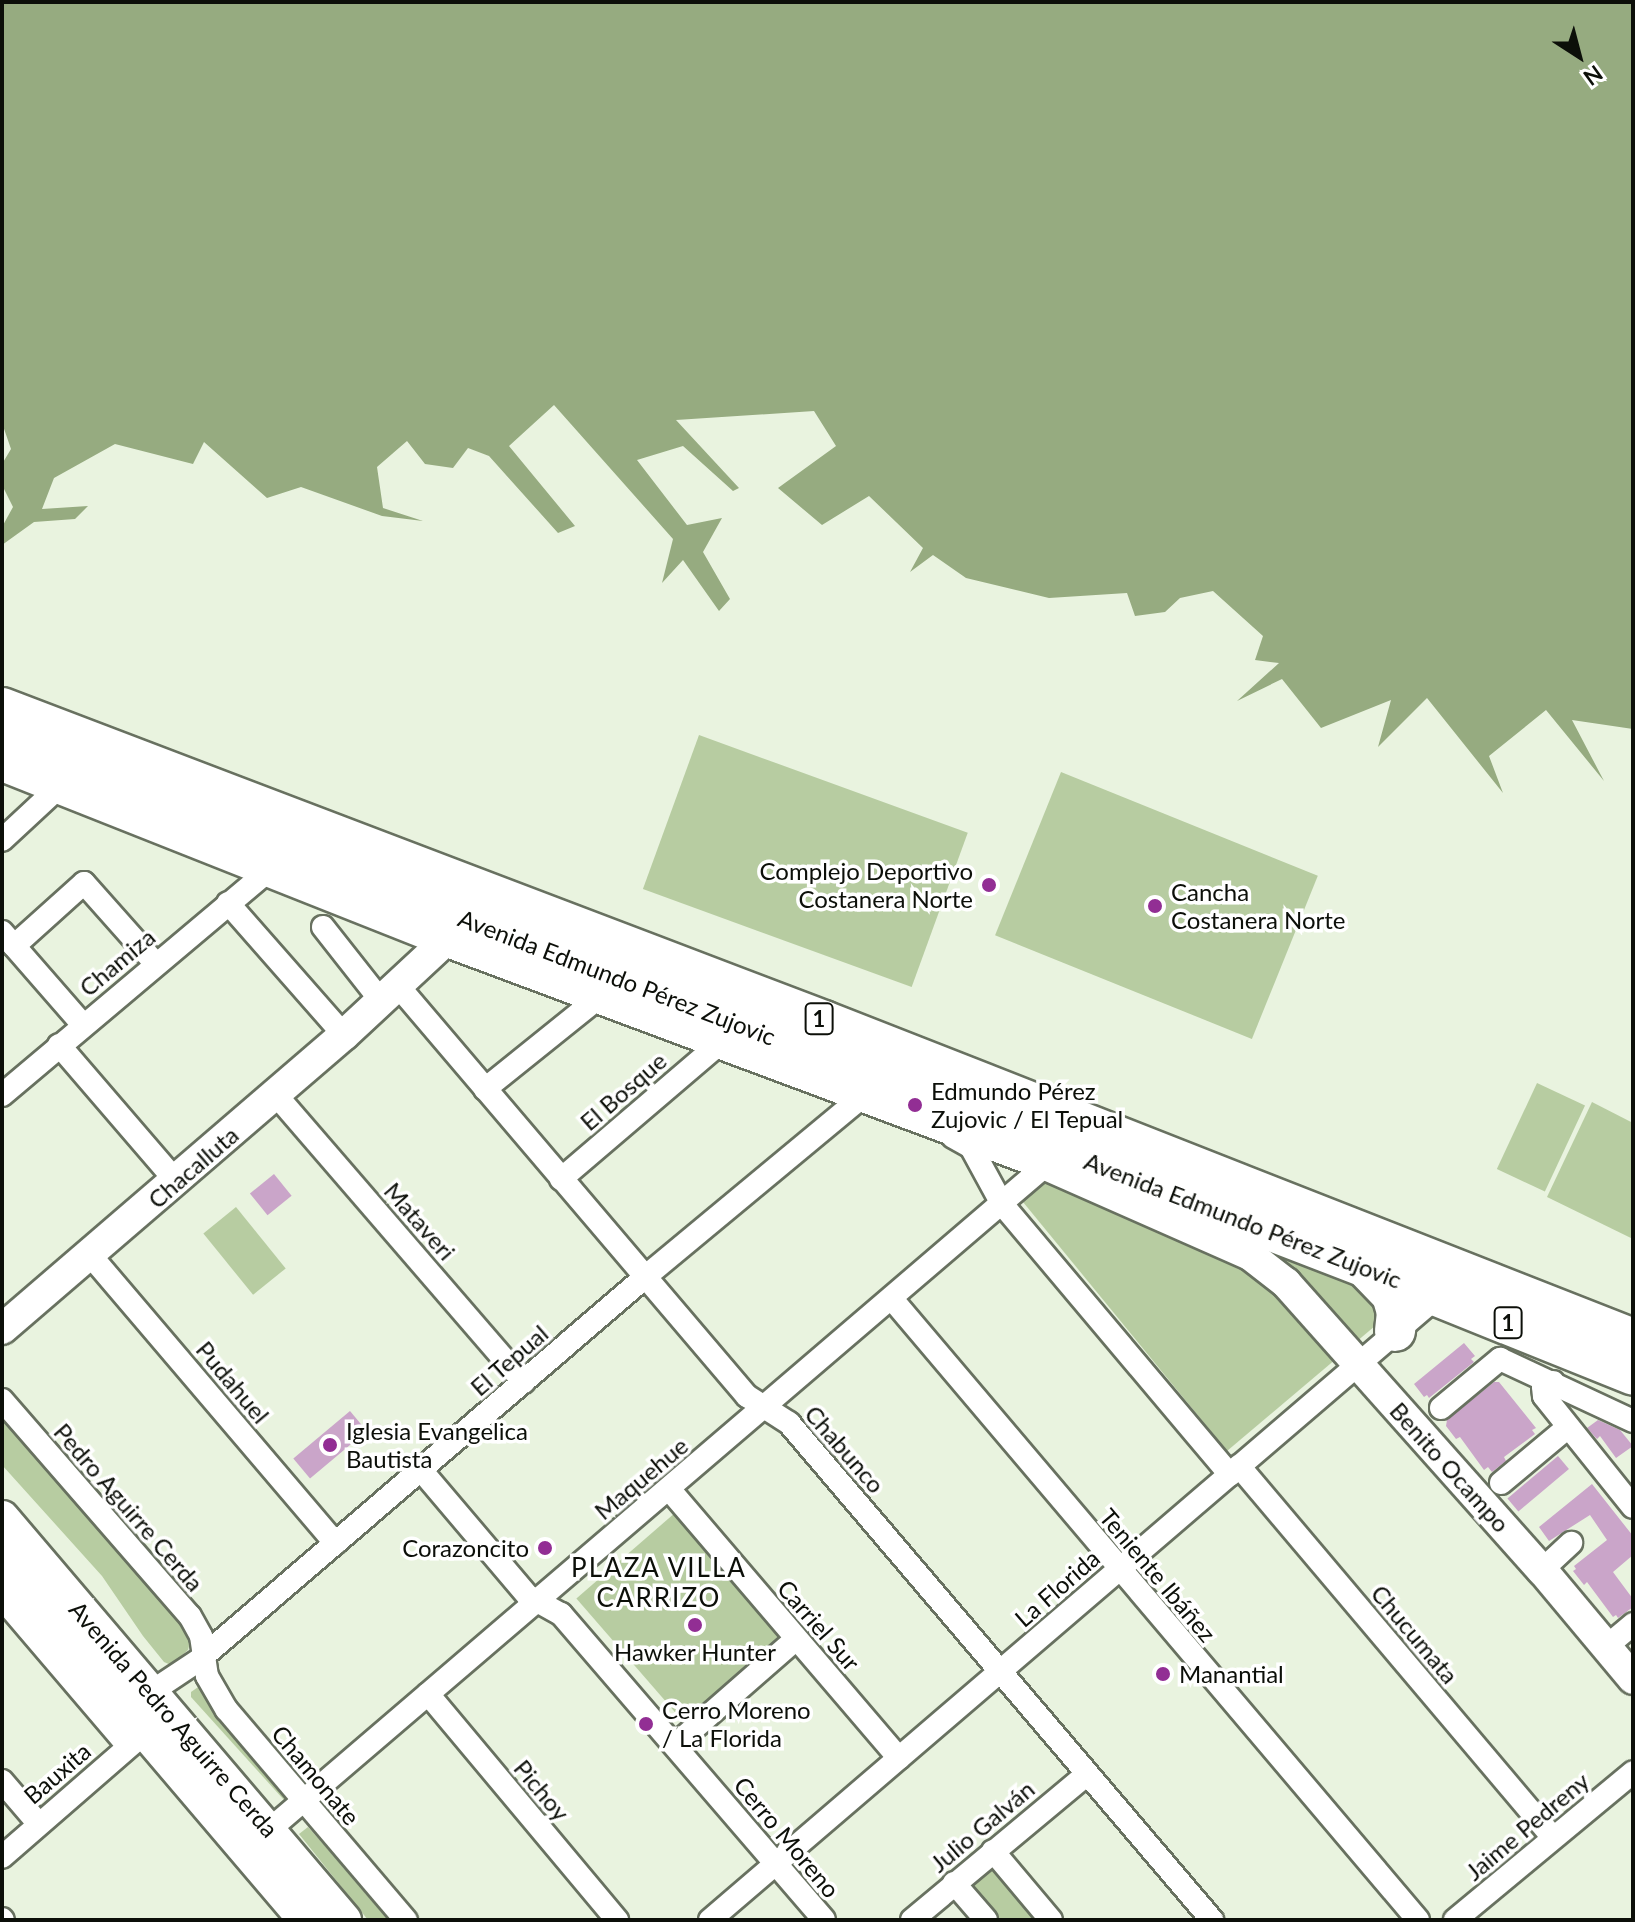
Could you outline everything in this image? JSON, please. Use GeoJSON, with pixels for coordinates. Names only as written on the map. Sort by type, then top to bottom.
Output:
{"type":"FeatureCollection","features":[{"type":"Feature","properties":{"kind":"highway","name":"Avenida Edmundo Pérez Zujovic"},"geometry":{"type":"LineString","coordinates":[[2,708],[809,1015],[1633,1339]]}},
{"type":"Feature","properties":{"kind":"highway","name":"Avenida Edmundo Pérez Zujovic"},"geometry":{"type":"LineString","coordinates":[[2,740],[1365,1267],[1633,1375]]}},
{"type":"Feature","properties":{"kind":"highway"},"geometry":{"type":"LineString","coordinates":[[1365,1267],[1392,1295],[1397,1312],[1395,1331]]}},
{"type":"Feature","properties":{"kind":"main road","name":"Avenida Pedro Aguirre Cerda"},"geometry":{"type":"LineString","coordinates":[[2,1518],[344,1920]]}},
{"type":"Feature","properties":{"kind":"main road","name":"Avenida Pedro Aguirre Cerda"},"geometry":{"type":"LineString","coordinates":[[2,1563],[105,1683],[138,1739],[306,1920]]}},
{"type":"Feature","properties":{"kind":"main road"},"geometry":{"type":"LineString","coordinates":[[105,1683],[130,1693],[151,1692]]}},
{"type":"Feature","properties":{"kind":"street","name":"Avenida Edmundo Pérez Zujovic"},"geometry":{"type":"LineString","coordinates":[[2,766],[445,941],[1046,1165],[1263,1263],[1286,1283],[1358,1364]]}},
{"type":"Feature","properties":{"kind":"street"},"geometry":{"type":"LineString","coordinates":[[2,840],[59,787]]}},
{"type":"Feature","properties":{"kind":"street","name":"Chamiza"},"geometry":{"type":"LineString","coordinates":[[4,1090],[268,871]]}},
{"type":"Feature","properties":{"kind":"street"},"geometry":{"type":"LineString","coordinates":[[83,1025],[8,939],[84,883],[155,963]]}},
{"type":"Feature","properties":{"kind":"street"},"geometry":{"type":"LineString","coordinates":[[228,903],[344,1035]]}},
{"type":"Feature","properties":{"kind":"street"},"geometry":{"type":"LineString","coordinates":[[323,927],[390,994]]}},
{"type":"Feature","properties":{"kind":"street","name":"Chacalluta"},"geometry":{"type":"LineString","coordinates":[[2,1329],[276,1095],[445,941]]}},
{"type":"Feature","properties":{"kind":"street","name":"Chabunco"},"geometry":{"type":"LineString","coordinates":[[390,994],[485,1089],[747,1396],[789,1423],[1212,1920]]}},
{"type":"Feature","properties":{"kind":"street"},"geometry":{"type":"LineString","coordinates":[[485,1089],[598,998]]}},
{"type":"Feature","properties":{"kind":"street","name":"El Bosque"},"geometry":{"type":"LineString","coordinates":[[561,1179],[719,1044]]}},
{"type":"Feature","properties":{"kind":"street"},"geometry":{"type":"LineString","coordinates":[[59,1045],[176,1181]]}},
{"type":"Feature","properties":{"kind":"street","name":"Mataveri"},"geometry":{"type":"LineString","coordinates":[[276,1095],[524,1382]]}},
{"type":"Feature","properties":{"kind":"street","name":"El Tepual"},"geometry":{"type":"LineString","coordinates":[[151,1692],[203,1656],[645,1277],[863,1096]]}},
{"type":"Feature","properties":{"kind":"street","name":"Chucumata"},"geometry":{"type":"LineString","coordinates":[[918,1116],[971,1147],[1002,1204],[1552,1836]]}},
{"type":"Feature","properties":{"kind":"street","name":"Maquehue"},"geometry":{"type":"LineString","coordinates":[[269,1830],[1046,1165]]}},
{"type":"Feature","properties":{"kind":"street","name":"Pudahuel"},"geometry":{"type":"LineString","coordinates":[[91,1256],[335,1543]]}},
{"type":"Feature","properties":{"kind":"street","name":"La Florida"},"geometry":{"type":"LineString","coordinates":[[710,1920],[1438,1296]]}},
{"type":"Feature","properties":{"kind":"street","name":"Teniente Ibáñez"},"geometry":{"type":"LineString","coordinates":[[892,1299],[1418,1920]]}},
{"type":"Feature","properties":{"kind":"street"},"geometry":{"type":"LineString","coordinates":[[1441,1408],[1500,1359],[1633,1421]]}},
{"type":"Feature","properties":{"kind":"street","name":"Benito Ocampo"},"geometry":{"type":"LineString","coordinates":[[1358,1364],[1542,1570],[1633,1679]]}},
{"type":"Feature","properties":{"kind":"street"},"geometry":{"type":"LineString","coordinates":[[1553,1382],[1543,1387],[1544,1396],[1633,1507]]}},
{"type":"Feature","properties":{"kind":"street","name":"Pedro Aguirre Cerda"},"geometry":{"type":"LineString","coordinates":[[2,1400],[190,1616],[201,1636],[203,1656]]}},
{"type":"Feature","properties":{"kind":"street"},"geometry":{"type":"LineString","coordinates":[[1501,1483],[1568,1427]]}},
{"type":"Feature","properties":{"kind":"street","name":"Cerro Moreno"},"geometry":{"type":"LineString","coordinates":[[421,1470],[528,1596],[561,1614],[824,1920]]}},
{"type":"Feature","properties":{"kind":"street","name":"Carriel Sur"},"geometry":{"type":"LineString","coordinates":[[669,1489],[899,1758]]}},
{"type":"Feature","properties":{"kind":"street"},"geometry":{"type":"LineString","coordinates":[[1542,1570],[1571,1543]]}},
{"type":"Feature","properties":{"kind":"street","name":"Avenida Pedro Aguirre Cerda"},"geometry":{"type":"LineString","coordinates":[[2,1598],[138,1739]]}},
{"type":"Feature","properties":{"kind":"street"},"geometry":{"type":"LineString","coordinates":[[1607,1646],[1633,1624]]}},
{"type":"Feature","properties":{"kind":"street"},"geometry":{"type":"LineString","coordinates":[[675,1745],[795,1640]]}},
{"type":"Feature","properties":{"kind":"street","name":"Chamonate"},"geometry":{"type":"LineString","coordinates":[[203,1656],[215,1693],[406,1920]]}},
{"type":"Feature","properties":{"kind":"street","name":"Pichoy"},"geometry":{"type":"LineString","coordinates":[[428,1694],[617,1920]]}},
{"type":"Feature","properties":{"kind":"street","name":"Bauxita"},"geometry":{"type":"LineString","coordinates":[[2,1857],[138,1739]]}},
{"type":"Feature","properties":{"kind":"street","name":"Jaime Pedreny"},"geometry":{"type":"LineString","coordinates":[[1455,1920],[1552,1836],[1633,1772]]}},
{"type":"Feature","properties":{"kind":"street","name":"Julio Galván"},"geometry":{"type":"LineString","coordinates":[[912,1920],[1087,1774]]}},
{"type":"Feature","properties":{"kind":"street"},"geometry":{"type":"LineString","coordinates":[[2,1781],[38,1823]]}},
{"type":"Feature","properties":{"kind":"street"},"geometry":{"type":"LineString","coordinates":[[993,1851],[1051,1920]]}},
{"type":"Feature","properties":{"kind":"street"},"geometry":{"type":"LineString","coordinates":[[954,1883],[986,1920]]}},
{"type":"Feature","properties":{"kind":"shaded area"},"geometry":{"type":"Polygon","coordinates":[[[2,2],[1633,2],[1633,729],[1572,720],[1604,781],[1546,710],[1489,756],[1503,793],[1427,698],[1378,747],[1391,700],[1321,728],[1282,679],[1237,701],[1279,663],[1255,660],[1263,636],[1213,591],[1180,598],[1165,612],[1135,616],[1127,593],[1049,598],[966,578],[933,555],[910,572],[923,548],[869,496],[822,525],[778,488],[836,446],[814,411],[676,420],[739,488],[733,491],[683,446],[637,460],[687,525],[722,518],[703,552],[730,599],[719,611],[683,560],[662,583],[673,539],[554,405],[509,446],[575,526],[558,533],[489,456],[468,448],[453,468],[425,464],[407,441],[377,467],[383,508],[423,521],[382,516],[301,487],[267,498],[204,442],[193,464],[115,444],[54,478],[42,509],[88,506],[75,519],[34,522],[2,545],[2,527],[13,507],[2,485],[2,464],[11,449],[2,423],[2,2]]]}},
{"type":"Feature","properties":{"kind":"shaded area"},"geometry":{"type":"Polygon","coordinates":[[[699,735],[968,833],[912,987],[643,889],[699,735]]]}},
{"type":"Feature","properties":{"kind":"shaded area","name":"Cancha Costanera Norte"},"geometry":{"type":"Polygon","coordinates":[[[1061,772],[1318,876],[1252,1039],[995,935],[1061,772]]]}},
{"type":"Feature","properties":{"kind":"shaded area"},"geometry":{"type":"Polygon","coordinates":[[[1537,1083],[1585,1105],[1545,1191],[1497,1169],[1537,1083]]]}},
{"type":"Feature","properties":{"kind":"shaded area"},"geometry":{"type":"Polygon","coordinates":[[[1592,1102],[1633,1123],[1633,1239],[1547,1197],[1592,1102]]]}},
{"type":"Feature","properties":{"kind":"shaded area"},"geometry":{"type":"Polygon","coordinates":[[[1047,1177],[1427,1282],[1227,1451],[1023,1202],[1047,1177]]]}},
{"type":"Feature","properties":{"kind":"shaded area"},"geometry":{"type":"Polygon","coordinates":[[[236,1207],[286,1268],[253,1295],[203,1233],[236,1207]]]}},
{"type":"Feature","properties":{"kind":"shaded area"},"geometry":{"type":"Polygon","coordinates":[[[2,1409],[192,1634],[188,1650],[171,1665],[164,1662],[143,1636],[102,1576],[2,1465],[2,1409]]]}},
{"type":"Feature","properties":{"kind":"shaded area","name":"PLAZA VILLA CARRIZO"},"geometry":{"type":"Polygon","coordinates":[[[676,1512],[787,1640],[687,1726],[576,1599],[676,1512]]]}},
{"type":"Feature","properties":{"kind":"shaded area"},"geometry":{"type":"Polygon","coordinates":[[[204,1683],[289,1796],[284,1800],[191,1697],[191,1692],[204,1683]]]}},
{"type":"Feature","properties":{"kind":"shaded area"},"geometry":{"type":"Polygon","coordinates":[[[308,1827],[388,1920],[368,1920],[299,1834],[308,1827]]]}},
{"type":"Feature","properties":{"kind":"shaded area"},"geometry":{"type":"Polygon","coordinates":[[[992,1859],[1043,1920],[995,1920],[965,1884],[992,1859]]]}},
{"type":"Feature","properties":{"kind":"building"},"geometry":{"type":"Polygon","coordinates":[[[274,1174],[292,1196],[268,1215],[250,1194],[274,1174]]]}},
{"type":"Feature","properties":{"kind":"building"},"geometry":{"type":"Polygon","coordinates":[[[1464,1343],[1475,1356],[1471,1359],[1474,1362],[1429,1398],[1427,1395],[1424,1397],[1414,1384],[1464,1343]]]}},
{"type":"Feature","properties":{"kind":"building"},"geometry":{"type":"Polygon","coordinates":[[[1494,1382],[1499,1382],[1536,1428],[1532,1430],[1535,1434],[1504,1457],[1506,1461],[1492,1472],[1488,1467],[1484,1470],[1460,1437],[1456,1439],[1446,1426],[1447,1420],[1494,1382]]]}},
{"type":"Feature","properties":{"kind":"building","name":"Iglesia Evangelica Bautista"},"geometry":{"type":"Polygon","coordinates":[[[350,1411],[367,1431],[310,1478],[293,1459],[350,1411]]]}},
{"type":"Feature","properties":{"kind":"building"},"geometry":{"type":"Polygon","coordinates":[[[1598,1420],[1620,1430],[1633,1446],[1616,1458],[1600,1436],[1597,1439],[1587,1428],[1598,1420]]]}},
{"type":"Feature","properties":{"kind":"building"},"geometry":{"type":"Polygon","coordinates":[[[1558,1456],[1569,1469],[1518,1511],[1507,1498],[1558,1456]]]}},
{"type":"Feature","properties":{"kind":"building"},"geometry":{"type":"Polygon","coordinates":[[[1592,1484],[1633,1536],[1633,1555],[1613,1572],[1633,1599],[1633,1607],[1618,1618],[1616,1615],[1613,1617],[1587,1582],[1584,1585],[1573,1571],[1576,1569],[1574,1566],[1607,1540],[1590,1515],[1549,1541],[1539,1527],[1592,1484]]]}},
{"type":"Feature","properties":{"kind":"place","name":"Complejo Deportivo Costanera Norte"},"geometry":{"type":"Point","coordinates":[989,885]}},
{"type":"Feature","properties":{"kind":"place","name":"Cancha Costanera Norte"},"geometry":{"type":"Point","coordinates":[1155,906]}},
{"type":"Feature","properties":{"kind":"place","name":"Edmundo Pérez Zujovic / El Tepual"},"geometry":{"type":"Point","coordinates":[915,1105]}},
{"type":"Feature","properties":{"kind":"place","name":"Iglesia Evangelica Bautista"},"geometry":{"type":"Point","coordinates":[330,1445]}},
{"type":"Feature","properties":{"kind":"place","name":"Corazoncito"},"geometry":{"type":"Point","coordinates":[545,1548]}},
{"type":"Feature","properties":{"kind":"place","name":"Hawker Hunter"},"geometry":{"type":"Point","coordinates":[695,1625]}},
{"type":"Feature","properties":{"kind":"place","name":"Manantial"},"geometry":{"type":"Point","coordinates":[1163,1674]}},
{"type":"Feature","properties":{"kind":"place","name":"Cerro Moreno / La Florida"},"geometry":{"type":"Point","coordinates":[646,1724]}},
{"type":"Feature","properties":{"kind":"district","name":"PLAZA VILLA CARRIZO"},"geometry":{"type":"Point","coordinates":[659,1583]}}]}
